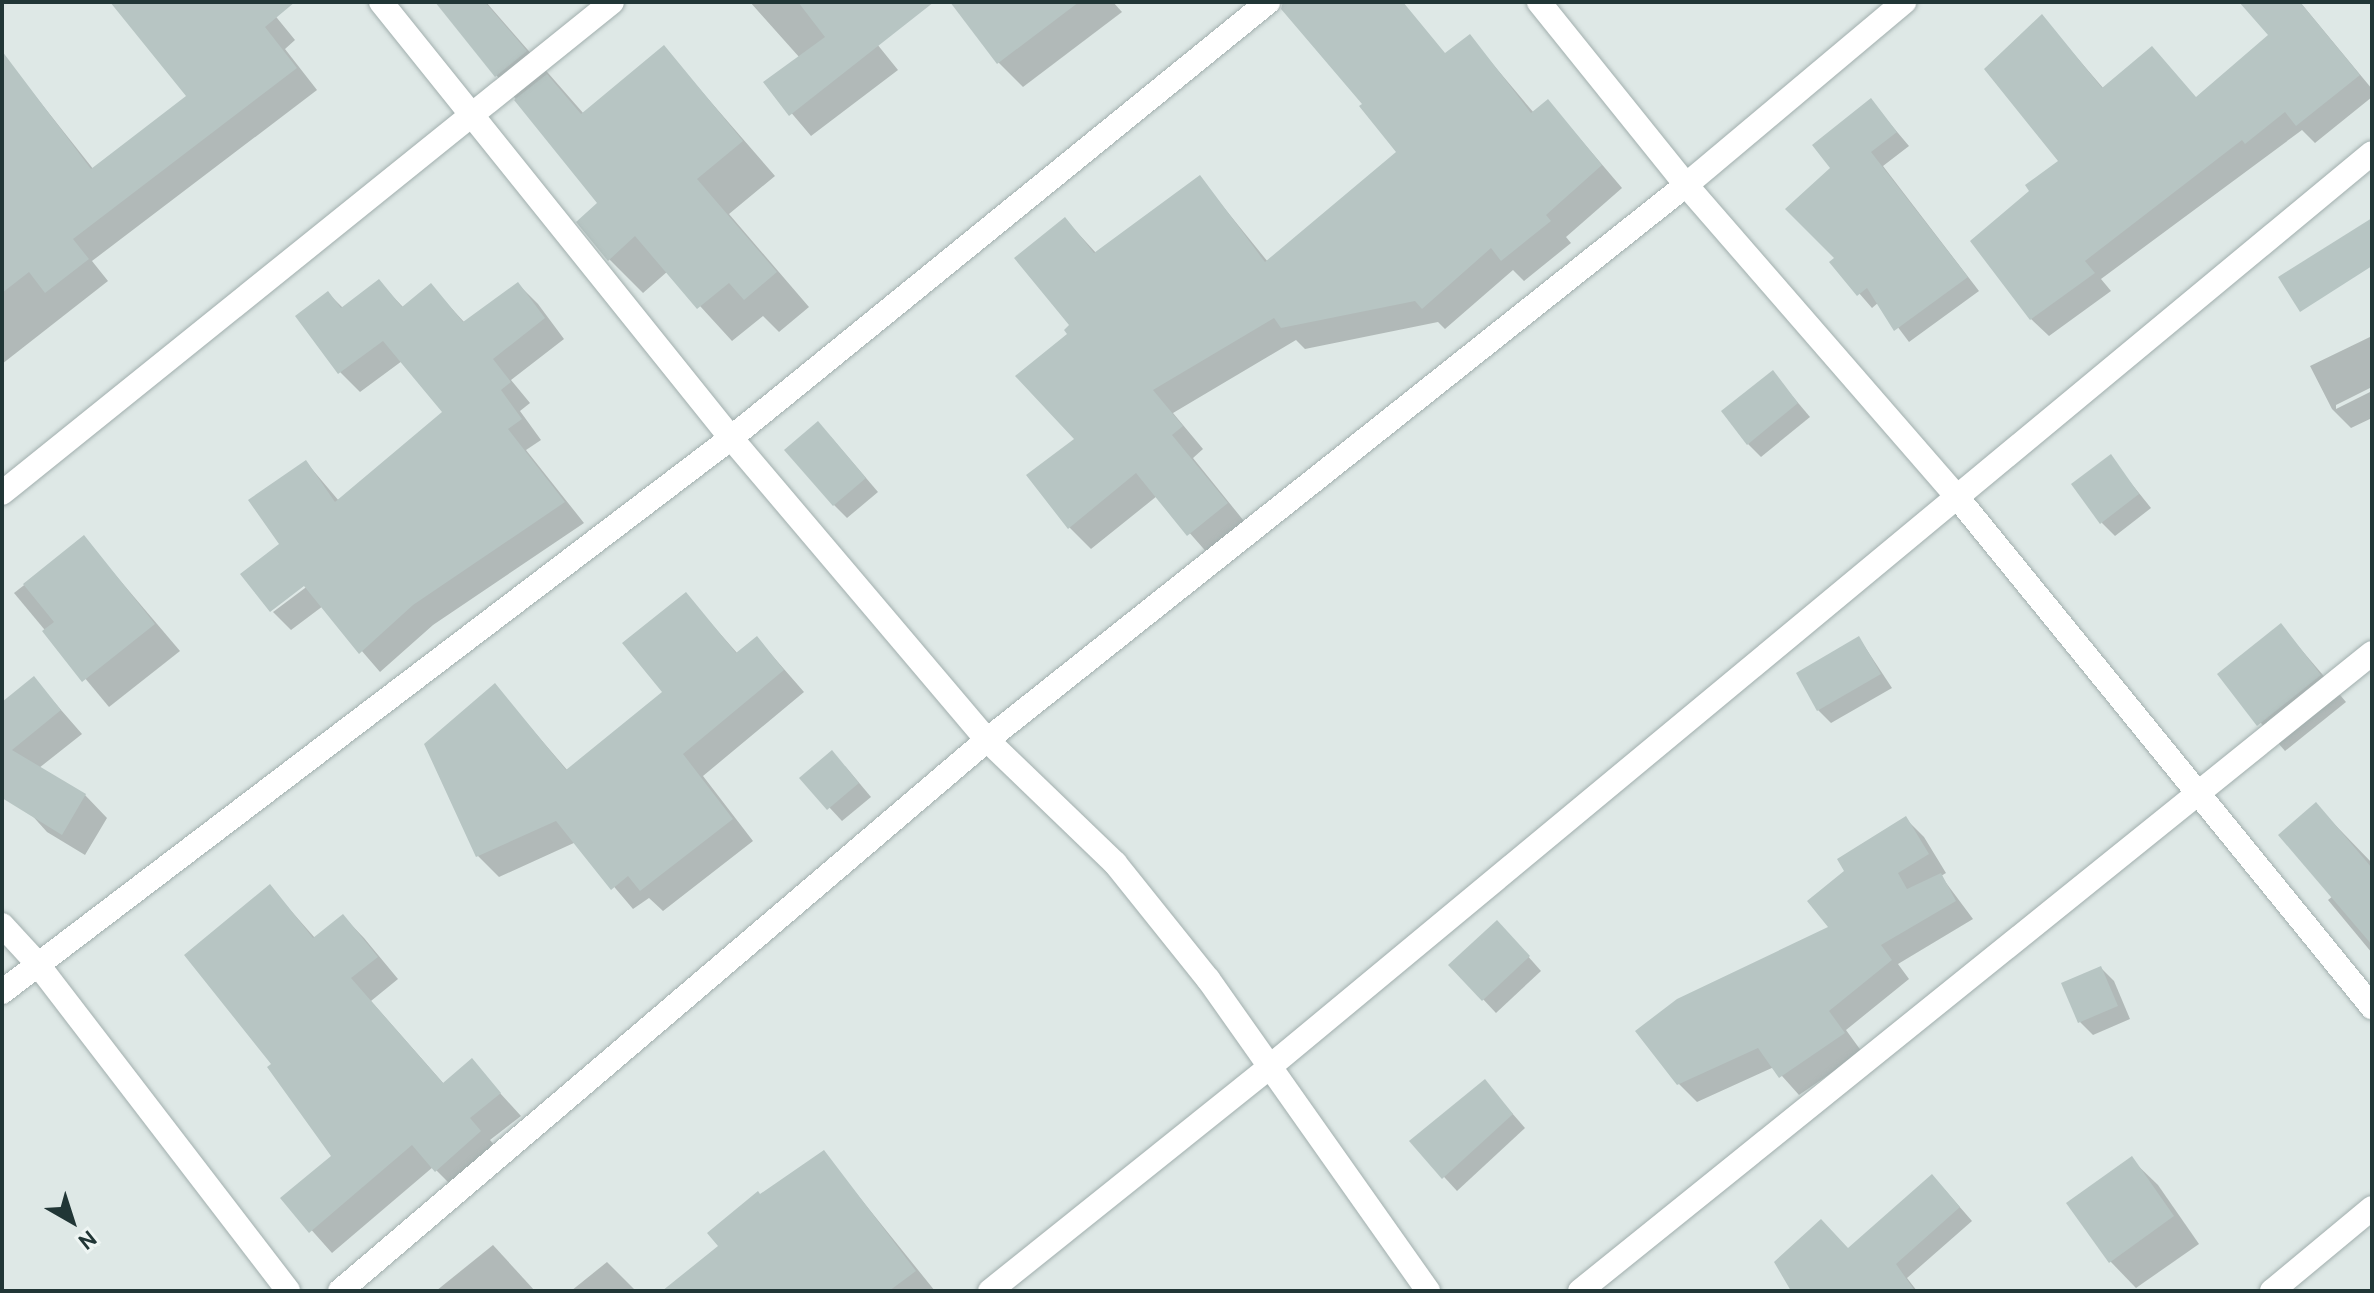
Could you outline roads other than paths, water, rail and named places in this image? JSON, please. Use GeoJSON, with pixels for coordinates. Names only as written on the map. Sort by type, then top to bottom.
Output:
{"type":"FeatureCollection","features":[{"type":"Feature","properties":{"kind":"street"},"geometry":{"type":"LineString","coordinates":[[381,2],[470,118],[731,438],[987,740],[1115,863],[1208,979],[1267,1069],[1428,1291]]}},
{"type":"Feature","properties":{"kind":"street"},"geometry":{"type":"LineString","coordinates":[[2,493],[612,2]]}},
{"type":"Feature","properties":{"kind":"street"},"geometry":{"type":"LineString","coordinates":[[2,992],[36,962],[731,438],[1268,2]]}},
{"type":"Feature","properties":{"kind":"street"},"geometry":{"type":"LineString","coordinates":[[1539,2],[1686,185],[1957,497],[2372,1007]]}},
{"type":"Feature","properties":{"kind":"street"},"geometry":{"type":"LineString","coordinates":[[340,1291],[987,740],[1686,185],[1904,2]]}},
{"type":"Feature","properties":{"kind":"street"},"geometry":{"type":"LineString","coordinates":[[990,1291],[1267,1069],[2372,153]]}},
{"type":"Feature","properties":{"kind":"street"},"geometry":{"type":"LineString","coordinates":[[1580,1291],[2198,790],[2372,653]]}},
{"type":"Feature","properties":{"kind":"street"},"geometry":{"type":"LineString","coordinates":[[2,925],[36,962],[288,1291]]}},
{"type":"Feature","properties":{"kind":"street"},"geometry":{"type":"LineString","coordinates":[[2272,1291],[2372,1208]]}}]}
